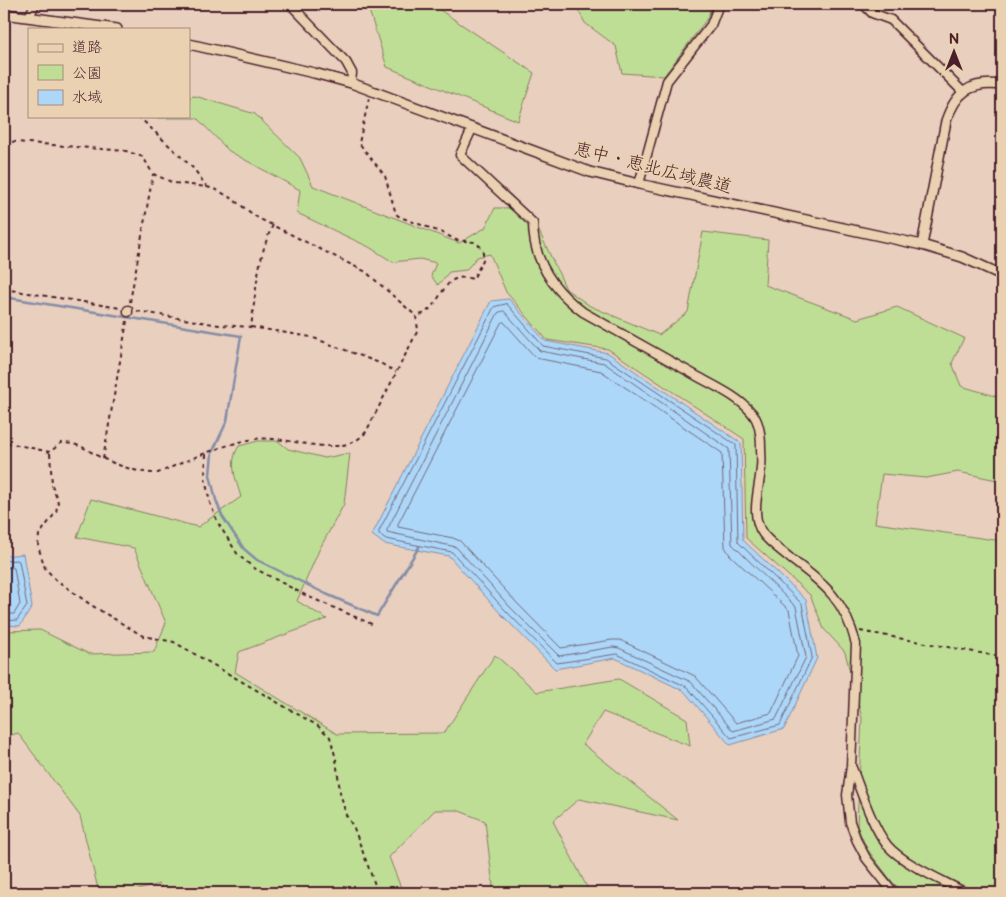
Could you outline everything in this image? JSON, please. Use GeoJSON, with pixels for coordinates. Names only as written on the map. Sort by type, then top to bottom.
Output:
{"type":"FeatureCollection","features":[{"type":"Feature","properties":{"kind":"street"},"geometry":{"type":"LineString","coordinates":[[29,16],[35,4]]}},
{"type":"Feature","properties":{"kind":"street"},"geometry":{"type":"LineString","coordinates":[[290,4],[346,62],[352,73],[351,83]]}},
{"type":"Feature","properties":{"kind":"street"},"geometry":{"type":"LineString","coordinates":[[639,184],[667,81],[711,25],[719,4]]}},
{"type":"Feature","properties":{"kind":"street"},"geometry":{"type":"LineString","coordinates":[[863,4],[872,13],[891,20],[963,92]]}},
{"type":"Feature","properties":{"kind":"street"},"geometry":{"type":"LineString","coordinates":[[4,14],[110,28]]}},
{"type":"Feature","properties":{"kind":"street","name":"恵中・恵北広域農道"},"geometry":{"type":"LineString","coordinates":[[190,44],[314,72],[351,83],[590,172],[922,245],[962,257],[1002,275]]}},
{"type":"Feature","properties":{"kind":"street"},"geometry":{"type":"LineString","coordinates":[[922,245],[946,122],[951,108],[963,92],[977,84],[1002,85]]}},
{"type":"Feature","properties":{"kind":"street"},"geometry":{"type":"LineString","coordinates":[[472,128],[460,155],[533,222],[533,239],[548,278],[565,299],[583,312],[729,394],[751,412],[757,420],[761,436],[757,522],[762,533],[772,544],[819,580],[834,595],[843,608],[852,630],[856,644],[851,766],[847,795],[850,822],[866,858],[894,893]]}},
{"type":"Feature","properties":{"kind":"street"},"geometry":{"type":"LineString","coordinates":[[851,766],[879,832],[888,846],[906,860],[966,893]]}},
{"type":"Feature","properties":{"kind":"path"},"geometry":{"type":"LineString","coordinates":[[370,91],[359,143],[385,176],[396,214],[456,240],[474,242],[480,246],[483,252],[483,260],[473,278],[460,277],[451,280],[426,313],[416,316]]}},
{"type":"Feature","properties":{"kind":"path"},"geometry":{"type":"LineString","coordinates":[[140,118],[194,169],[207,187]]}},
{"type":"Feature","properties":{"kind":"path"},"geometry":{"type":"LineString","coordinates":[[4,141],[126,151],[143,157],[153,174],[174,183],[217,190],[258,218],[366,272],[416,316],[418,330],[366,432],[361,438],[342,446],[292,442],[279,438],[257,439],[230,444],[158,473],[147,473],[103,459],[74,442],[61,442],[50,452]]}},
{"type":"Feature","properties":{"kind":"path"},"geometry":{"type":"LineString","coordinates":[[128,311],[153,174]]}},
{"type":"Feature","properties":{"kind":"path"},"geometry":{"type":"LineString","coordinates":[[251,327],[261,254],[273,225]]}},
{"type":"Feature","properties":{"kind":"path"},"geometry":{"type":"LineString","coordinates":[[4,289],[128,311],[311,337],[382,364],[396,372]]}},
{"type":"Feature","properties":{"kind":"path"},"geometry":{"type":"LineString","coordinates":[[103,459],[126,324]]}},
{"type":"Feature","properties":{"kind":"path"},"geometry":{"type":"LineString","coordinates":[[4,442],[50,452]]}},
{"type":"Feature","properties":{"kind":"path"},"geometry":{"type":"LineString","coordinates":[[50,452],[52,485],[58,502],[56,512],[39,535],[38,546],[45,568],[55,578],[91,605],[143,636],[174,642],[318,726],[330,737],[336,759],[340,792],[346,816],[354,828],[378,893]]}},
{"type":"Feature","properties":{"kind":"path"},"geometry":{"type":"LineString","coordinates":[[206,454],[205,478],[210,502],[218,523],[238,554],[254,568],[307,596],[374,625]]}},
{"type":"Feature","properties":{"kind":"path"},"geometry":{"type":"LineString","coordinates":[[852,630],[1002,657]]}},
{"type":"Feature","properties":{"kind":"green space"},"geometry":{"type":"Polygon","coordinates":[[[367,4],[431,4],[534,73],[518,121],[387,67],[367,4]]]}},
{"type":"Feature","properties":{"kind":"green space"},"geometry":{"type":"Polygon","coordinates":[[[575,4],[710,4],[709,16],[664,76],[622,73],[616,46],[585,23],[575,4]]]}},
{"type":"Feature","properties":{"kind":"green space"},"geometry":{"type":"Polygon","coordinates":[[[195,96],[255,114],[300,158],[313,186],[459,243],[485,228],[495,208],[509,208],[538,229],[566,289],[590,306],[659,335],[688,312],[703,232],[768,240],[765,285],[857,319],[897,307],[964,338],[952,363],[961,386],[1002,398],[1002,481],[958,472],[926,478],[882,474],[875,523],[1002,541],[1002,893],[906,893],[893,883],[867,849],[857,826],[862,718],[845,652],[824,629],[810,595],[746,538],[744,439],[608,349],[547,340],[506,292],[490,254],[477,257],[466,270],[449,272],[438,285],[431,276],[436,263],[420,259],[393,262],[369,247],[297,213],[300,190],[229,151],[197,118],[190,118],[190,97],[195,96]]]}},
{"type":"Feature","properties":{"kind":"green space"},"geometry":{"type":"Polygon","coordinates":[[[258,441],[278,441],[288,449],[325,458],[350,453],[344,504],[319,550],[297,601],[327,619],[239,652],[235,672],[337,734],[444,733],[495,655],[537,692],[619,679],[687,719],[690,746],[603,712],[583,744],[678,820],[579,799],[553,821],[590,893],[492,893],[493,886],[485,821],[457,810],[435,810],[389,857],[403,893],[166,893],[159,884],[128,893],[99,893],[80,816],[18,733],[4,737],[4,631],[40,630],[89,654],[154,652],[166,623],[134,548],[77,537],[91,499],[198,527],[241,497],[235,478],[234,458],[239,446],[258,441]]]}},
{"type":"Feature","properties":{"kind":"water"},"geometry":{"type":"Polygon","coordinates":[[[509,299],[545,341],[608,353],[741,443],[743,540],[806,600],[817,658],[784,729],[730,745],[684,691],[615,658],[555,669],[502,615],[449,556],[384,544],[372,535],[491,301],[509,299]]]}},
{"type":"Feature","properties":{"kind":"water"},"geometry":{"type":"Polygon","coordinates":[[[23,554],[32,607],[20,626],[4,625],[4,556],[23,554]]]}},
{"type":"Feature","properties":{"kind":"waterway"},"geometry":{"type":"LineString","coordinates":[[4,297],[241,336],[227,421],[212,453],[210,475],[222,516],[244,549],[257,560],[326,594],[377,616],[419,547]]}}]}
